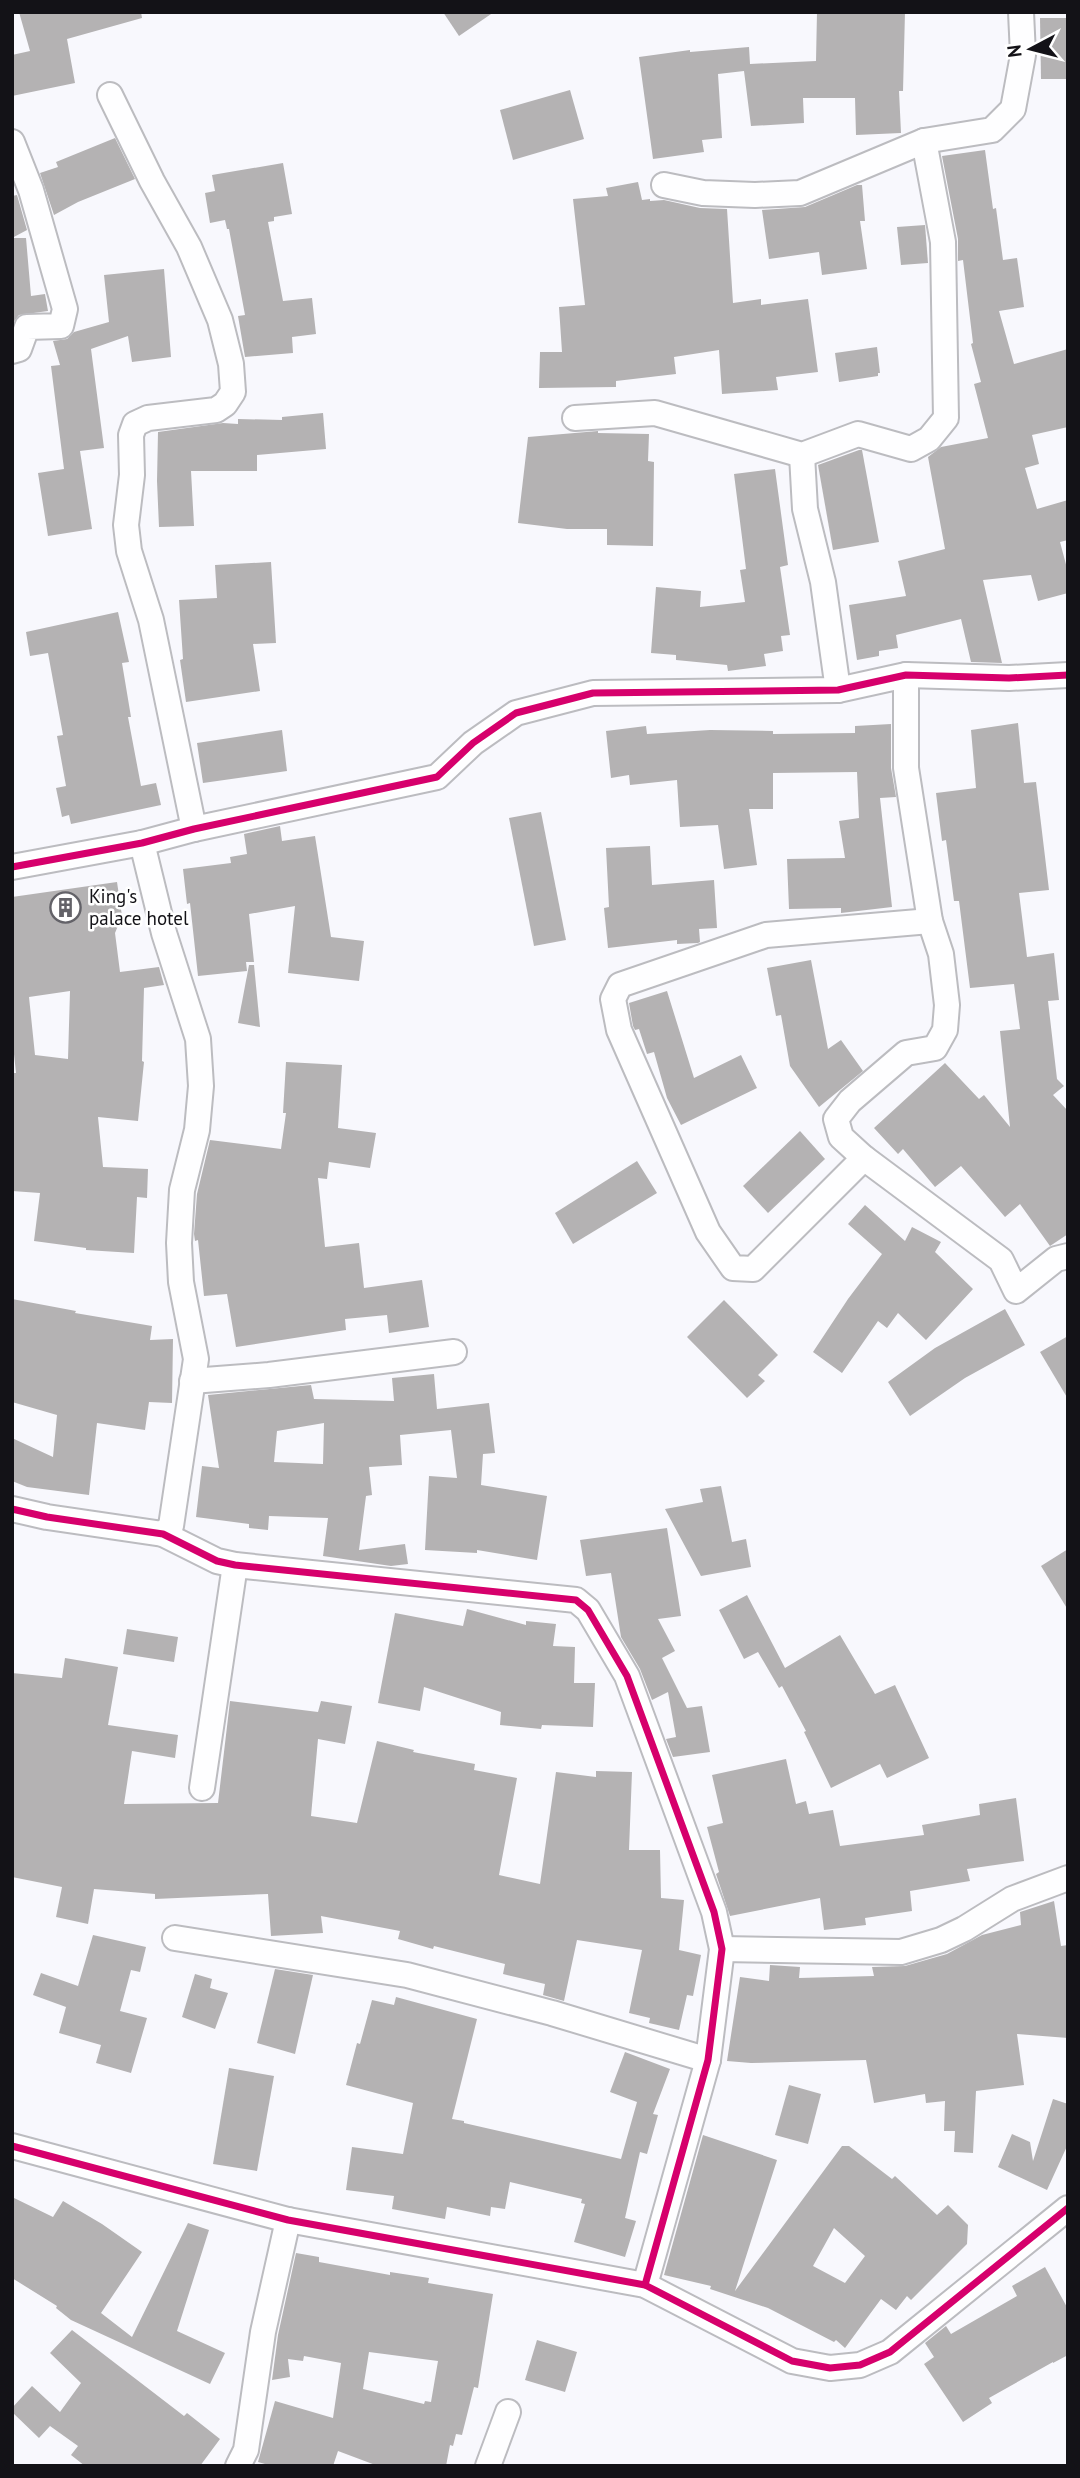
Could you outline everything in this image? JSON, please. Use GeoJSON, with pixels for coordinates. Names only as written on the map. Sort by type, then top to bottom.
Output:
{"type":"FeatureCollection","features":[{"type":"Feature","properties":{"kind":"street"},"geometry":{"type":"LineString","coordinates":[[664,185],[703,193],[755,195],[800,192],[924,141],[992,130],[1013,109],[1023,55],[1021,12]]}},
{"type":"Feature","properties":{"kind":"street"},"geometry":{"type":"LineString","coordinates":[[110,95],[152,181],[189,247],[220,320],[231,364],[233,392],[225,404],[216,410],[148,418],[135,424],[131,435],[132,475],[126,525],[129,551],[151,620],[194,829]]}},
{"type":"Feature","properties":{"kind":"street"},"geometry":{"type":"LineString","coordinates":[[575,418],[654,413],[802,455],[858,433],[911,449],[929,439],[946,418],[943,242],[924,141]]}},
{"type":"Feature","properties":{"kind":"street"},"geometry":{"type":"LineString","coordinates":[[12,142],[31,190],[65,309],[61,326],[27,327],[19,349],[12,351]]}},
{"type":"Feature","properties":{"kind":"street"},"geometry":{"type":"LineString","coordinates":[[802,455],[805,509],[824,582],[838,690]]}},
{"type":"Feature","properties":{"kind":"street"},"geometry":{"type":"LineString","coordinates":[[906,675],[906,768],[930,921],[941,954],[947,1005],[945,1030],[935,1048],[906,1053],[849,1101],[836,1119],[841,1137],[864,1158],[1001,1260],[1016,1291],[1056,1259],[1068,1256]]}},
{"type":"Feature","properties":{"kind":"street"},"geometry":{"type":"LineString","coordinates":[[12,867],[142,843],[194,829],[437,777],[473,743],[516,713],[593,693],[838,690],[906,675],[1009,678],[1068,675]]}},
{"type":"Feature","properties":{"kind":"street"},"geometry":{"type":"LineString","coordinates":[[142,843],[164,933],[198,1039],[201,1086],[197,1130],[182,1190],[179,1243],[181,1282],[196,1359],[171,1526],[163,1534]]}},
{"type":"Feature","properties":{"kind":"street"},"geometry":{"type":"LineString","coordinates":[[864,1158],[753,1269],[733,1268],[708,1232],[619,1030],[613,999],[620,985],[766,935],[930,921]]}},
{"type":"Feature","properties":{"kind":"street"},"geometry":{"type":"LineString","coordinates":[[192,1381],[269,1375],[454,1352]]}},
{"type":"Feature","properties":{"kind":"street"},"geometry":{"type":"LineString","coordinates":[[12,1509],[47,1517],[163,1534],[217,1561],[576,1600],[588,1610],[628,1676],[714,1912],[722,1949],[708,2060],[645,2284]]}},
{"type":"Feature","properties":{"kind":"street"},"geometry":{"type":"LineString","coordinates":[[202,1788],[235,1564]]}},
{"type":"Feature","properties":{"kind":"street"},"geometry":{"type":"LineString","coordinates":[[722,1949],[901,1952],[941,1940],[1012,1899],[1068,1878]]}},
{"type":"Feature","properties":{"kind":"street"},"geometry":{"type":"LineString","coordinates":[[175,1938],[407,1975],[552,2013],[708,2060]]}},
{"type":"Feature","properties":{"kind":"street"},"geometry":{"type":"LineString","coordinates":[[12,2146],[288,2220],[645,2284],[792,2361],[830,2368],[860,2365],[890,2352],[1068,2208]]}},
{"type":"Feature","properties":{"kind":"street"},"geometry":{"type":"LineString","coordinates":[[238,2466],[246,2451],[263,2332],[288,2220]]}},
{"type":"Feature","properties":{"kind":"street"},"geometry":{"type":"LineString","coordinates":[[488,2466],[508,2413]]}},
{"type":"Feature","properties":{"kind":"building"},"geometry":{"type":"Polygon","coordinates":[[[19,12],[141,12],[142,18],[67,39],[75,83],[12,96],[12,55],[30,51],[19,12]]]}},
{"type":"Feature","properties":{"kind":"building"},"geometry":{"type":"Polygon","coordinates":[[[443,12],[494,12],[459,36],[443,12]]]}},
{"type":"Feature","properties":{"kind":"building"},"geometry":{"type":"Polygon","coordinates":[[[817,12],[905,12],[903,91],[899,91],[901,133],[856,135],[855,98],[803,98],[804,123],[751,126],[744,71],[718,74],[722,138],[702,140],[704,152],[653,159],[639,57],[690,50],[749,47],[750,64],[816,61],[817,12]]]}},
{"type":"Feature","properties":{"kind":"building"},"geometry":{"type":"Polygon","coordinates":[[[1040,18],[1068,18],[1068,79],[1041,79],[1040,18]]]}},
{"type":"Feature","properties":{"kind":"building"},"geometry":{"type":"Polygon","coordinates":[[[570,90],[584,139],[513,160],[500,110],[570,90]]]}},
{"type":"Feature","properties":{"kind":"building"},"geometry":{"type":"Polygon","coordinates":[[[115,138],[135,179],[78,202],[54,215],[40,173],[58,167],[56,162],[115,138]]]}},
{"type":"Feature","properties":{"kind":"building"},"geometry":{"type":"Polygon","coordinates":[[[985,150],[1003,260],[1017,258],[1024,307],[999,311],[1014,364],[1068,349],[1068,427],[1032,435],[1039,464],[1025,468],[1037,509],[1068,500],[1068,540],[1060,542],[1068,572],[1068,593],[1038,601],[1031,575],[983,580],[1002,663],[971,662],[961,619],[896,635],[898,648],[879,651],[879,656],[857,660],[849,605],[906,596],[898,561],[945,549],[928,457],[941,447],[988,438],[974,384],[981,382],[971,344],[963,260],[958,261],[958,239],[942,156],[985,150]]]}},
{"type":"Feature","properties":{"kind":"building"},"geometry":{"type":"Polygon","coordinates":[[[283,163],[292,214],[274,217],[274,221],[268,222],[283,301],[312,298],[316,334],[292,337],[293,353],[245,357],[238,316],[245,315],[229,229],[225,220],[210,223],[205,193],[215,191],[212,175],[283,163]]]}},
{"type":"Feature","properties":{"kind":"building"},"geometry":{"type":"Polygon","coordinates":[[[638,182],[642,200],[664,200],[700,208],[727,209],[733,303],[761,299],[761,305],[808,299],[818,372],[776,377],[778,390],[722,394],[719,350],[674,357],[676,374],[616,381],[616,387],[539,388],[540,352],[562,352],[559,307],[585,305],[573,199],[608,196],[606,188],[638,182]]]}},
{"type":"Feature","properties":{"kind":"building"},"geometry":{"type":"Polygon","coordinates":[[[862,185],[865,221],[860,221],[867,269],[822,275],[819,252],[769,259],[762,210],[805,207],[862,185]]]}},
{"type":"Feature","properties":{"kind":"building"},"geometry":{"type":"Polygon","coordinates":[[[17,195],[27,230],[12,238],[12,196],[17,195]]]}},
{"type":"Feature","properties":{"kind":"building"},"geometry":{"type":"Polygon","coordinates":[[[925,225],[928,263],[901,265],[897,227],[925,225]]]}},
{"type":"Feature","properties":{"kind":"building"},"geometry":{"type":"Polygon","coordinates":[[[12,238],[26,238],[31,296],[45,294],[48,311],[19,315],[12,324],[12,238]]]}},
{"type":"Feature","properties":{"kind":"building"},"geometry":{"type":"Polygon","coordinates":[[[164,269],[171,357],[132,362],[128,336],[91,349],[104,448],[80,451],[92,529],[48,536],[38,473],[64,469],[51,366],[60,365],[53,341],[67,339],[74,332],[109,322],[104,275],[164,269]]]}},
{"type":"Feature","properties":{"kind":"building"},"geometry":{"type":"Polygon","coordinates":[[[877,347],[880,373],[878,376],[839,382],[835,353],[877,347]]]}},
{"type":"Feature","properties":{"kind":"building"},"geometry":{"type":"Polygon","coordinates":[[[323,413],[326,449],[257,455],[257,471],[191,471],[194,526],[159,527],[158,432],[223,423],[238,424],[238,419],[282,420],[282,417],[323,413]]]}},
{"type":"Feature","properties":{"kind":"building"},"geometry":{"type":"Polygon","coordinates":[[[598,431],[649,434],[648,461],[654,462],[653,546],[607,545],[607,529],[567,529],[518,523],[528,437],[598,431]]]}},
{"type":"Feature","properties":{"kind":"building"},"geometry":{"type":"Polygon","coordinates":[[[862,450],[879,542],[833,550],[818,465],[862,450]]]}},
{"type":"Feature","properties":{"kind":"building"},"geometry":{"type":"Polygon","coordinates":[[[775,469],[788,565],[780,567],[790,635],[781,636],[783,651],[764,654],[766,666],[728,671],[727,665],[676,660],[676,655],[651,653],[656,587],[701,591],[700,607],[745,602],[740,570],[746,569],[734,474],[775,469]]]}},
{"type":"Feature","properties":{"kind":"building"},"geometry":{"type":"Polygon","coordinates":[[[271,562],[276,643],[253,644],[260,691],[186,702],[180,660],[183,659],[179,600],[217,598],[215,565],[271,562]]]}},
{"type":"Feature","properties":{"kind":"building"},"geometry":{"type":"Polygon","coordinates":[[[118,612],[129,662],[122,663],[131,717],[128,717],[141,786],[156,783],[161,805],[71,824],[69,815],[62,817],[56,788],[66,786],[57,736],[63,735],[48,653],[30,656],[26,632],[118,612]]]}},
{"type":"Feature","properties":{"kind":"building"},"geometry":{"type":"Polygon","coordinates":[[[1018,723],[1024,783],[1036,782],[1049,890],[1019,893],[1027,957],[1054,953],[1059,1000],[1048,1001],[1057,1079],[1064,1086],[1053,1095],[1068,1111],[1068,1234],[1050,1246],[1020,1204],[1005,1217],[961,1166],[935,1187],[903,1149],[898,1154],[874,1128],[945,1063],[979,1099],[984,1095],[1010,1127],[1000,1031],[1020,1029],[1014,984],[970,988],[959,901],[954,901],[946,840],[942,841],[936,793],[976,788],[971,730],[1018,723]]]}},
{"type":"Feature","properties":{"kind":"building"},"geometry":{"type":"Polygon","coordinates":[[[891,724],[891,768],[896,797],[880,798],[892,907],[841,913],[841,908],[789,909],[787,859],[845,858],[839,821],[859,818],[857,772],[773,773],[773,809],[749,809],[757,865],[724,869],[718,825],[680,827],[677,780],[630,785],[629,775],[611,778],[606,731],[646,726],[647,734],[710,730],[773,731],[773,734],[855,733],[855,726],[891,724]]]}},
{"type":"Feature","properties":{"kind":"building"},"geometry":{"type":"Polygon","coordinates":[[[282,730],[287,771],[203,783],[197,743],[282,730]]]}},
{"type":"Feature","properties":{"kind":"building"},"geometry":{"type":"Polygon","coordinates":[[[541,812],[566,940],[534,946],[509,818],[541,812]]]}},
{"type":"Feature","properties":{"kind":"building"},"geometry":{"type":"Polygon","coordinates":[[[280,826],[282,841],[315,836],[331,937],[364,941],[359,981],[288,973],[295,906],[249,914],[254,962],[246,962],[247,971],[198,976],[190,903],[187,904],[183,869],[231,863],[230,857],[247,854],[244,834],[280,826]]]}},
{"type":"Feature","properties":{"kind":"building"},"geometry":{"type":"Polygon","coordinates":[[[650,846],[652,885],[714,880],[717,928],[699,929],[698,943],[677,944],[677,940],[608,948],[604,908],[609,907],[606,848],[650,846]]]}},
{"type":"Feature","properties":{"kind":"building"},"geometry":{"type":"Polygon","coordinates":[[[117,882],[122,916],[115,933],[120,972],[159,967],[164,985],[144,988],[144,1062],[138,1121],[98,1117],[103,1167],[148,1169],[147,1198],[137,1197],[134,1253],[86,1250],[34,1241],[40,1193],[12,1191],[12,1073],[16,1073],[12,1035],[12,897],[117,882]],[[70,991],[29,997],[35,1055],[68,1059],[70,991]]]}},
{"type":"Feature","properties":{"kind":"building"},"geometry":{"type":"Polygon","coordinates":[[[811,960],[828,1049],[841,1040],[863,1071],[819,1107],[790,1066],[781,1015],[776,1016],[767,968],[811,960]]]}},
{"type":"Feature","properties":{"kind":"building"},"geometry":{"type":"Polygon","coordinates":[[[249,965],[254,965],[260,1027],[238,1023],[249,965]]]}},
{"type":"Feature","properties":{"kind":"building"},"geometry":{"type":"Polygon","coordinates":[[[667,991],[694,1078],[741,1055],[757,1088],[681,1125],[667,1098],[654,1052],[647,1054],[639,1029],[635,1030],[633,1026],[629,1003],[667,991]]]}},
{"type":"Feature","properties":{"kind":"building"},"geometry":{"type":"Polygon","coordinates":[[[286,1062],[342,1065],[338,1128],[376,1133],[370,1168],[329,1162],[327,1179],[318,1178],[325,1247],[359,1243],[364,1288],[422,1280],[429,1327],[389,1333],[387,1315],[345,1319],[346,1330],[236,1347],[227,1294],[204,1296],[198,1240],[195,1241],[194,1234],[197,1194],[210,1140],[281,1149],[286,1113],[283,1113],[286,1062]]]}},
{"type":"Feature","properties":{"kind":"building"},"geometry":{"type":"Polygon","coordinates":[[[800,1131],[825,1159],[768,1213],[743,1186],[800,1131]]]}},
{"type":"Feature","properties":{"kind":"building"},"geometry":{"type":"Polygon","coordinates":[[[637,1161],[657,1193],[573,1244],[555,1213],[637,1161]]]}},
{"type":"Feature","properties":{"kind":"building"},"geometry":{"type":"Polygon","coordinates":[[[865,1205],[905,1241],[912,1227],[941,1242],[935,1252],[973,1289],[926,1340],[898,1313],[887,1328],[878,1321],[842,1373],[813,1352],[882,1254],[848,1224],[865,1205]]]}},
{"type":"Feature","properties":{"kind":"building"},"geometry":{"type":"Polygon","coordinates":[[[12,1299],[152,1326],[150,1340],[173,1339],[172,1403],[149,1402],[145,1430],[97,1423],[89,1495],[27,1487],[12,1481],[12,1438],[53,1457],[57,1415],[12,1402],[12,1299]]]}},
{"type":"Feature","properties":{"kind":"building"},"geometry":{"type":"Polygon","coordinates":[[[724,1300],[778,1355],[758,1375],[765,1381],[747,1398],[687,1337],[724,1300]]]}},
{"type":"Feature","properties":{"kind":"building"},"geometry":{"type":"Polygon","coordinates":[[[1005,1309],[1025,1345],[965,1378],[910,1416],[888,1382],[935,1348],[1005,1309]]]}},
{"type":"Feature","properties":{"kind":"building"},"geometry":{"type":"Polygon","coordinates":[[[1068,1336],[1068,1399],[1040,1352],[1068,1336]]]}},
{"type":"Feature","properties":{"kind":"building"},"geometry":{"type":"Polygon","coordinates":[[[434,1374],[437,1409],[489,1403],[495,1453],[483,1454],[481,1485],[547,1496],[537,1560],[477,1550],[477,1553],[425,1550],[429,1476],[457,1478],[451,1430],[400,1435],[402,1465],[369,1467],[372,1495],[366,1496],[359,1550],[405,1544],[408,1564],[391,1566],[323,1556],[328,1518],[269,1516],[268,1530],[249,1528],[249,1524],[196,1517],[202,1466],[219,1468],[208,1395],[311,1385],[314,1399],[394,1401],[392,1378],[434,1374]],[[324,1423],[277,1431],[274,1462],[323,1464],[324,1423]]]}},
{"type":"Feature","properties":{"kind":"building"},"geometry":{"type":"Polygon","coordinates":[[[721,1486],[732,1542],[746,1539],[751,1567],[701,1576],[665,1509],[703,1502],[700,1489],[721,1486]]]}},
{"type":"Feature","properties":{"kind":"building"},"geometry":{"type":"Polygon","coordinates":[[[667,1528],[681,1616],[658,1619],[675,1651],[662,1658],[687,1708],[702,1706],[710,1752],[673,1757],[666,1739],[676,1737],[668,1692],[652,1700],[640,1669],[621,1637],[611,1573],[586,1576],[580,1540],[667,1528]]]}},
{"type":"Feature","properties":{"kind":"building"},"geometry":{"type":"Polygon","coordinates":[[[1068,1549],[1068,1610],[1041,1566],[1068,1549]]]}},
{"type":"Feature","properties":{"kind":"building"},"geometry":{"type":"Polygon","coordinates":[[[747,1595],[785,1668],[840,1635],[875,1694],[895,1685],[929,1758],[887,1778],[880,1764],[831,1788],[804,1732],[806,1731],[782,1686],[779,1688],[758,1652],[744,1659],[719,1610],[747,1595]]]}},
{"type":"Feature","properties":{"kind":"building"},"geometry":{"type":"Polygon","coordinates":[[[467,1609],[526,1625],[526,1621],[556,1624],[553,1646],[575,1647],[574,1683],[595,1683],[593,1727],[542,1725],[541,1729],[500,1725],[501,1712],[424,1687],[420,1711],[378,1703],[395,1613],[463,1626],[467,1609]]]}},
{"type":"Feature","properties":{"kind":"building"},"geometry":{"type":"Polygon","coordinates":[[[127,1629],[178,1637],[174,1662],[123,1654],[127,1629]]]}},
{"type":"Feature","properties":{"kind":"building"},"geometry":{"type":"Polygon","coordinates":[[[65,1658],[118,1667],[108,1725],[178,1735],[175,1758],[132,1751],[124,1804],[218,1803],[230,1701],[318,1712],[321,1701],[352,1706],[345,1744],[318,1739],[311,1816],[357,1823],[377,1741],[414,1750],[413,1752],[475,1764],[474,1770],[517,1778],[499,1875],[540,1884],[556,1772],[596,1777],[596,1771],[632,1772],[629,1850],[660,1850],[661,1898],[684,1900],[679,1950],[701,1955],[693,1996],[687,1995],[679,2030],[649,2023],[650,2018],[629,2013],[642,1950],[577,1940],[564,2001],[543,1995],[545,1984],[503,1974],[505,1964],[398,1939],[400,1931],[321,1916],[323,1933],[271,1936],[268,1894],[155,1899],[155,1894],[94,1889],[88,1924],[56,1917],[62,1887],[12,1877],[12,1673],[62,1678],[65,1658]]]}},
{"type":"Feature","properties":{"kind":"building"},"geometry":{"type":"Polygon","coordinates":[[[786,1759],[796,1804],[806,1801],[809,1814],[833,1810],[840,1846],[924,1835],[922,1825],[980,1815],[979,1804],[1016,1798],[1024,1861],[967,1869],[970,1881],[910,1891],[912,1911],[865,1918],[866,1925],[824,1930],[820,1898],[730,1916],[716,1874],[719,1872],[707,1827],[723,1823],[712,1775],[786,1759]]]}},
{"type":"Feature","properties":{"kind":"building"},"geometry":{"type":"Polygon","coordinates":[[[1054,1901],[1061,1946],[1068,1945],[1068,2038],[1017,2034],[1024,2085],[976,2091],[973,2153],[954,2152],[955,2131],[944,2131],[945,2101],[926,2103],[925,2094],[874,2103],[866,2060],[751,2063],[727,2061],[740,1977],[769,1981],[770,1965],[800,1967],[799,1978],[874,1976],[872,1967],[905,1966],[947,1954],[982,1935],[1021,1925],[1020,1912],[1054,1901]]]}},
{"type":"Feature","properties":{"kind":"building"},"geometry":{"type":"Polygon","coordinates":[[[93,1935],[146,1947],[140,1972],[131,1970],[120,2011],[147,2018],[131,2073],[96,2063],[101,2045],[59,2033],[66,2007],[33,1995],[41,1973],[78,1986],[93,1935]]]}},
{"type":"Feature","properties":{"kind":"building"},"geometry":{"type":"Polygon","coordinates":[[[275,1969],[313,1975],[295,2054],[257,2043],[275,1969]]]}},
{"type":"Feature","properties":{"kind":"building"},"geometry":{"type":"Polygon","coordinates":[[[195,1974],[212,1979],[210,1988],[228,1993],[215,2029],[182,2017],[195,1974]]]}},
{"type":"Feature","properties":{"kind":"building"},"geometry":{"type":"Polygon","coordinates":[[[396,1997],[477,2019],[452,2119],[464,2123],[621,2159],[637,2102],[610,2092],[625,2052],[670,2069],[653,2114],[658,2115],[647,2154],[640,2152],[625,2218],[636,2221],[625,2257],[574,2242],[585,2204],[581,2203],[582,2199],[510,2182],[505,2209],[491,2207],[490,2216],[447,2207],[445,2219],[392,2209],[394,2196],[346,2190],[352,2147],[403,2154],[413,2103],[346,2085],[372,2000],[394,2005],[396,1997]]]}},
{"type":"Feature","properties":{"kind":"building"},"geometry":{"type":"Polygon","coordinates":[[[229,2068],[274,2076],[257,2171],[213,2164],[229,2068]]]}},
{"type":"Feature","properties":{"kind":"building"},"geometry":{"type":"Polygon","coordinates":[[[789,2085],[821,2094],[808,2144],[775,2135],[789,2085]]]}},
{"type":"Feature","properties":{"kind":"building"},"geometry":{"type":"Polygon","coordinates":[[[1053,2099],[1068,2104],[1068,2144],[1047,2190],[998,2167],[1012,2134],[1030,2142],[1033,2161],[1053,2099]]]}},
{"type":"Feature","properties":{"kind":"building"},"geometry":{"type":"Polygon","coordinates":[[[703,2135],[777,2160],[735,2291],[842,2146],[849,2146],[892,2179],[895,2176],[937,2215],[948,2205],[968,2225],[967,2244],[911,2300],[907,2296],[896,2310],[881,2299],[845,2348],[836,2340],[834,2342],[768,2308],[710,2289],[711,2286],[664,2275],[703,2135]],[[834,2228],[813,2266],[845,2283],[865,2256],[834,2228]]]}},
{"type":"Feature","properties":{"kind":"building"},"geometry":{"type":"Polygon","coordinates":[[[12,2197],[53,2217],[63,2201],[142,2252],[101,2313],[132,2337],[188,2223],[209,2230],[177,2331],[225,2353],[210,2384],[71,2320],[56,2308],[57,2306],[12,2278],[12,2197]]]}},
{"type":"Feature","properties":{"kind":"building"},"geometry":{"type":"Polygon","coordinates":[[[296,2253],[319,2257],[319,2262],[390,2275],[390,2272],[429,2278],[428,2283],[493,2294],[478,2388],[474,2387],[462,2435],[456,2434],[453,2446],[450,2445],[446,2466],[378,2466],[338,2451],[333,2466],[272,2466],[258,2462],[275,2401],[333,2418],[341,2363],[304,2356],[303,2361],[288,2359],[290,2377],[272,2380],[278,2335],[296,2253]],[[369,2352],[363,2389],[424,2404],[425,2401],[431,2402],[438,2361],[369,2352]]]}},
{"type":"Feature","properties":{"kind":"building"},"geometry":{"type":"Polygon","coordinates":[[[1045,2267],[1068,2309],[1068,2355],[989,2398],[992,2403],[963,2422],[924,2364],[934,2357],[925,2343],[946,2326],[951,2334],[1017,2296],[1012,2286],[1045,2267]]]}},
{"type":"Feature","properties":{"kind":"building"},"geometry":{"type":"Polygon","coordinates":[[[72,2330],[184,2416],[187,2413],[220,2439],[200,2466],[85,2466],[71,2455],[78,2446],[50,2426],[39,2438],[12,2412],[12,2408],[32,2386],[60,2412],[81,2383],[50,2353],[72,2330]]]}},
{"type":"Feature","properties":{"kind":"building"},"geometry":{"type":"Polygon","coordinates":[[[537,2340],[577,2352],[565,2392],[525,2380],[537,2340]]]}},
{"type":"Feature","properties":{"kind":"cycle path"},"geometry":{"type":"LineString","coordinates":[[12,867],[142,843],[194,829],[437,777],[473,743],[516,713],[593,693],[838,690],[906,675],[1009,678],[1068,675]]}},
{"type":"Feature","properties":{"kind":"cycle path"},"geometry":{"type":"LineString","coordinates":[[12,1509],[47,1517],[163,1534],[217,1561],[235,1565],[576,1600],[588,1610],[627,1676],[714,1912],[722,1949],[708,2060],[645,2285]]}},
{"type":"Feature","properties":{"kind":"cycle path"},"geometry":{"type":"LineString","coordinates":[[12,2146],[288,2220],[645,2285],[792,2361],[830,2368],[860,2365],[890,2352],[1068,2208]]}},
{"type":"Feature","properties":{"kind":"place","name":"King's palace hotel"},"geometry":{"type":"Point","coordinates":[66,907]}}]}
